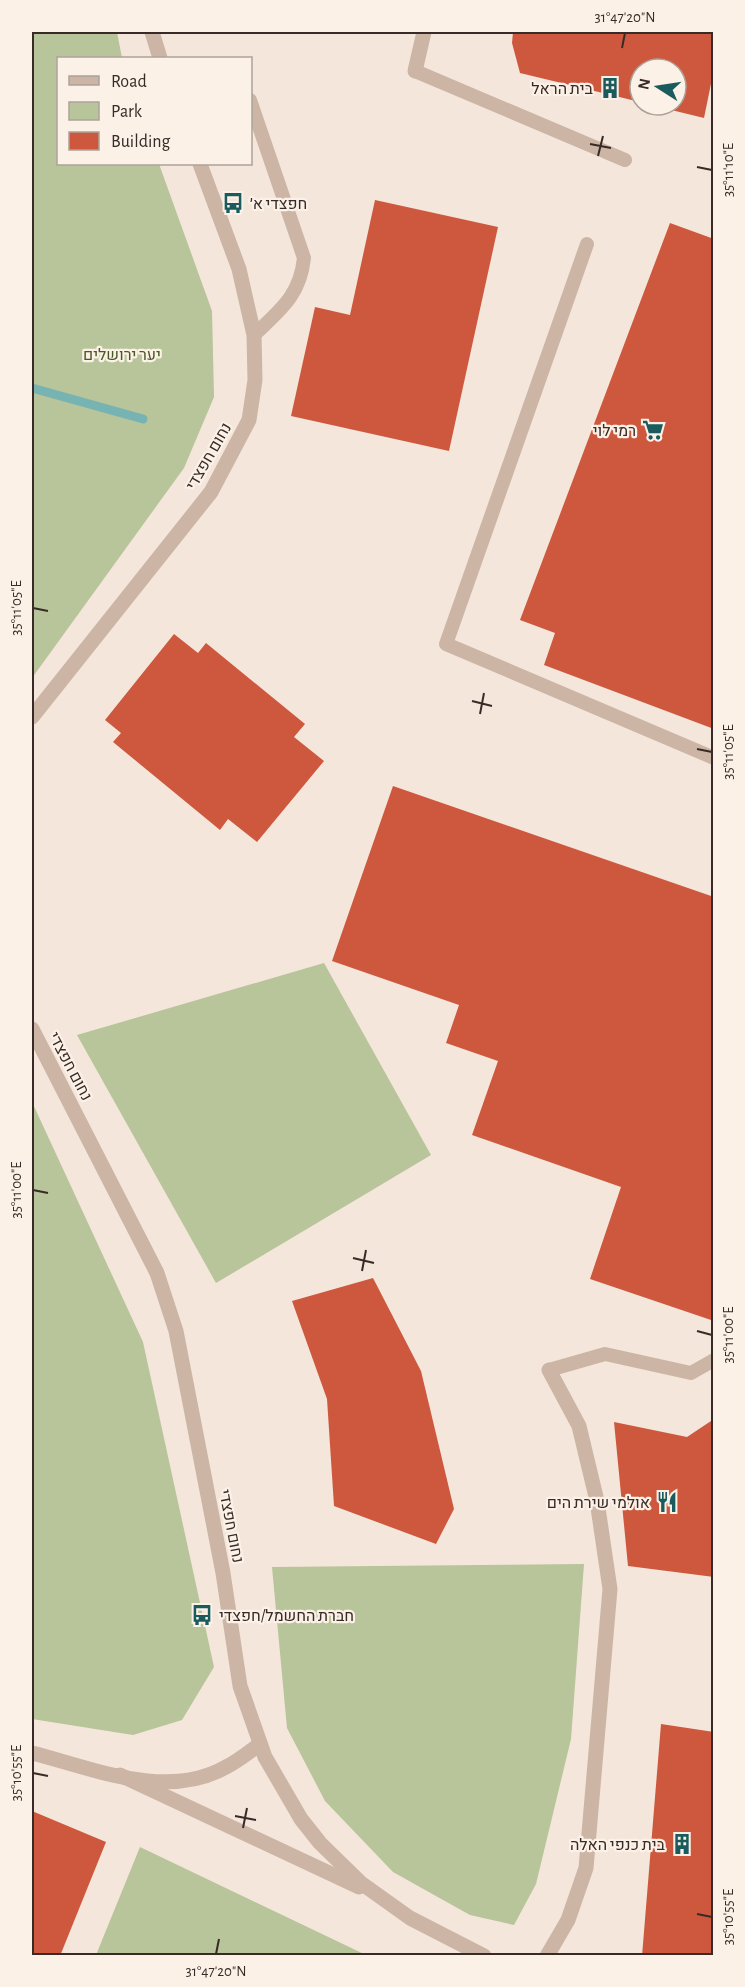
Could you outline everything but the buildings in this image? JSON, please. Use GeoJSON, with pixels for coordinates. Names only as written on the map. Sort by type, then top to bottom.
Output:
{"type":"FeatureCollection","features":[{"type":"Feature","properties":{"kind":"street"},"geometry":{"type":"LineString","coordinates":[[152,32],[160,57]]}},
{"type":"Feature","properties":{"kind":"street"},"geometry":{"type":"LineString","coordinates":[[415,71],[424,32]]}},
{"type":"Feature","properties":{"kind":"street","name":"נחום חפצדי"},"geometry":{"type":"LineString","coordinates":[[32,717],[211,492],[249,420],[255,380],[254,335],[239,269],[200,165]]}},
{"type":"Feature","properties":{"kind":"street","name":"נחום חפצדי"},"geometry":{"type":"LineString","coordinates":[[32,1029],[157,1273],[176,1331],[223,1573],[240,1686],[260,1744],[301,1818],[320,1843],[353,1875],[410,1918],[484,1956]]}},
{"type":"Feature","properties":{"kind":"street"},"geometry":{"type":"LineString","coordinates":[[547,1956],[568,1920],[586,1868],[609,1589],[597,1501],[579,1426],[549,1370]]}},
{"type":"Feature","properties":{"kind":"street"},"geometry":{"type":"LineString","coordinates":[[32,1753],[154,1783],[193,1780],[224,1768],[260,1744]]}},
{"type":"Feature","properties":{"kind":"street"},"geometry":{"type":"LineString","coordinates":[[120,1775],[381,1897]]}},
{"type":"Feature","properties":{"kind":"lane"},"geometry":{"type":"LineString","coordinates":[[415,71],[625,160]]}},
{"type":"Feature","properties":{"kind":"lane"},"geometry":{"type":"LineString","coordinates":[[252,106],[304,258],[302,278],[287,304],[254,335]]}},
{"type":"Feature","properties":{"kind":"lane"},"geometry":{"type":"LineString","coordinates":[[587,244],[446,644],[714,758]]}},
{"type":"Feature","properties":{"kind":"lane"},"geometry":{"type":"LineString","coordinates":[[549,1370],[605,1354],[691,1373],[714,1360]]}},
{"type":"Feature","properties":{"kind":"green space","name":"יער ירושלים"},"geometry":{"type":"Polygon","coordinates":[[[32,32],[117,32],[122,57],[57,57],[57,165],[159,165],[212,311],[214,397],[184,468],[32,678],[32,32]]]}},
{"type":"Feature","properties":{"kind":"green space"},"geometry":{"type":"Polygon","coordinates":[[[324,963],[431,1155],[216,1283],[77,1035],[324,963]]]}},
{"type":"Feature","properties":{"kind":"green space"},"geometry":{"type":"Polygon","coordinates":[[[32,1102],[143,1342],[214,1667],[182,1720],[133,1735],[32,1719],[32,1102]]]}},
{"type":"Feature","properties":{"kind":"green space"},"geometry":{"type":"Polygon","coordinates":[[[584,1564],[571,1739],[536,1884],[514,1925],[470,1915],[393,1872],[325,1801],[287,1728],[272,1567],[584,1564]]]}},
{"type":"Feature","properties":{"kind":"green space"},"geometry":{"type":"Polygon","coordinates":[[[140,1847],[366,1955],[96,1955],[140,1847]]]}},
{"type":"Feature","properties":{"kind":"waterway"},"geometry":{"type":"LineString","coordinates":[[32,388],[143,419]]}},
{"type":"Feature","properties":{"kind":"place","name":"בית הראל"},"geometry":{"type":"Point","coordinates":[610,88]}},
{"type":"Feature","properties":{"kind":"place","name":"חפצדי א׳"},"geometry":{"type":"Point","coordinates":[233,203]}},
{"type":"Feature","properties":{"kind":"place","name":"רמי לוי"},"geometry":{"type":"Point","coordinates":[653,430]}},
{"type":"Feature","properties":{"kind":"place","name":"אולמי שירת הים"},"geometry":{"type":"Point","coordinates":[667,1502]}},
{"type":"Feature","properties":{"kind":"place","name":"חברת החשמל/חפצדי"},"geometry":{"type":"Point","coordinates":[202,1615]}},
{"type":"Feature","properties":{"kind":"place","name":"בית כנפי האלה"},"geometry":{"type":"Point","coordinates":[682,1844]}}]}
